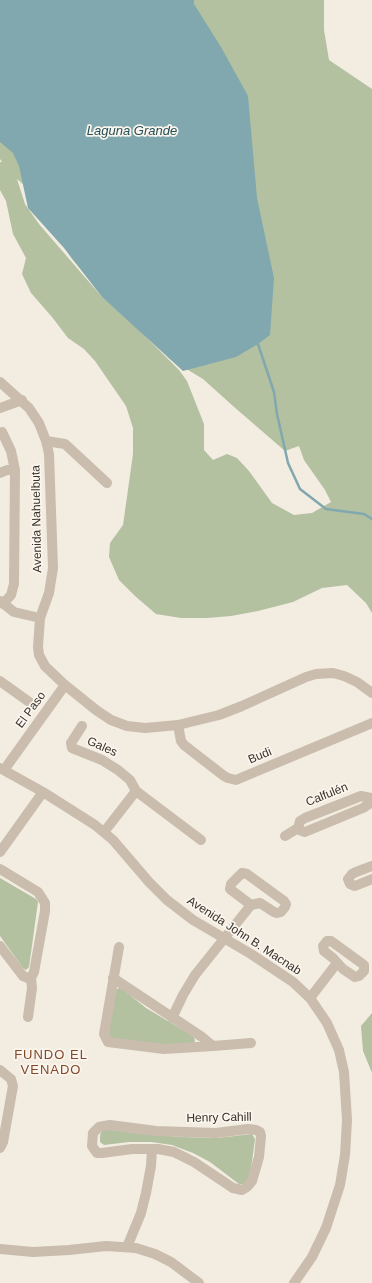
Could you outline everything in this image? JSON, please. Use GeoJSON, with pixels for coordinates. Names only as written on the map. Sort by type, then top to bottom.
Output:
{"type":"FeatureCollection","features":[{"type":"Feature","properties":{"kind":"street","name":"Avenida Nahuelbuta"},"geometry":{"type":"LineString","coordinates":[[0,382],[22,400],[35,416],[43,432],[49,454],[53,568],[49,593],[40,618],[38,641],[39,655],[45,666],[65,685],[96,710],[120,724],[146,728],[178,725],[230,711],[316,674],[333,673],[344,676],[357,682],[372,693]]}},
{"type":"Feature","properties":{"kind":"street"},"geometry":{"type":"LineString","coordinates":[[0,408],[22,400]]}},
{"type":"Feature","properties":{"kind":"street"},"geometry":{"type":"LineString","coordinates":[[2,432],[10,451],[15,470],[14,584],[11,595],[2,602],[14,612],[40,618]]}},
{"type":"Feature","properties":{"kind":"street"},"geometry":{"type":"LineString","coordinates":[[46,441],[65,444],[107,483]]}},
{"type":"Feature","properties":{"kind":"street"},"geometry":{"type":"LineString","coordinates":[[0,473],[8,470],[15,470]]}},
{"type":"Feature","properties":{"kind":"street"},"geometry":{"type":"LineString","coordinates":[[0,681],[32,704]]}},
{"type":"Feature","properties":{"kind":"street","name":"El Paso"},"geometry":{"type":"LineString","coordinates":[[2,769],[65,685]]}},
{"type":"Feature","properties":{"kind":"street","name":"Budi"},"geometry":{"type":"LineString","coordinates":[[178,725],[181,741],[184,745],[224,776],[236,780],[372,723]]}},
{"type":"Feature","properties":{"kind":"street","name":"Gales"},"geometry":{"type":"LineString","coordinates":[[82,726],[71,743],[72,748],[96,757],[113,766],[130,780],[136,791],[201,840]]}},
{"type":"Feature","properties":{"kind":"street","name":"Avenida John B. Macnab"},"geometry":{"type":"LineString","coordinates":[[2,769],[84,817],[104,832],[167,900],[193,920],[280,973],[302,989],[319,1010],[331,1032],[342,1061],[347,1102],[347,1138],[343,1170],[332,1214],[320,1243],[294,1283]]}},
{"type":"Feature","properties":{"kind":"street"},"geometry":{"type":"LineString","coordinates":[[104,832],[136,791]]}},
{"type":"Feature","properties":{"kind":"street"},"geometry":{"type":"LineString","coordinates":[[0,852],[43,792]]}},
{"type":"Feature","properties":{"kind":"street","name":"Calfulén"},"geometry":{"type":"LineString","coordinates":[[285,836],[298,828],[300,821],[305,818],[361,796],[372,798]]}},
{"type":"Feature","properties":{"kind":"street"},"geometry":{"type":"LineString","coordinates":[[298,828],[299,830],[305,832],[363,808],[372,802]]}},
{"type":"Feature","properties":{"kind":"street"},"geometry":{"type":"LineString","coordinates":[[371,882],[355,886],[350,884],[348,879],[352,874],[372,866]]}},
{"type":"Feature","properties":{"kind":"street"},"geometry":{"type":"LineString","coordinates":[[0,869],[38,892],[45,903],[45,911],[34,975],[31,978],[31,994],[28,1017]]}},
{"type":"Feature","properties":{"kind":"street"},"geometry":{"type":"LineString","coordinates":[[172,1018],[190,983],[251,905],[260,903],[277,913],[281,912],[286,907],[284,901],[247,874],[242,873],[231,884],[230,889],[251,905]]}},
{"type":"Feature","properties":{"kind":"street"},"geometry":{"type":"LineString","coordinates":[[0,946],[23,976],[31,978]]}},
{"type":"Feature","properties":{"kind":"street"},"geometry":{"type":"LineString","coordinates":[[119,947],[104,1034],[108,1042],[164,1049],[251,1043]]}},
{"type":"Feature","properties":{"kind":"street"},"geometry":{"type":"LineString","coordinates":[[310,998],[337,962]]}},
{"type":"Feature","properties":{"kind":"street"},"geometry":{"type":"LineString","coordinates":[[113,978],[202,1037],[213,1046]]}},
{"type":"Feature","properties":{"kind":"street"},"geometry":{"type":"LineString","coordinates":[[0,1070],[11,1079],[13,1086],[3,1142],[0,1148]]}},
{"type":"Feature","properties":{"kind":"street","name":"Henry Cahill"},"geometry":{"type":"LineString","coordinates":[[110,1125],[156,1131],[216,1133],[253,1129],[260,1132],[261,1136],[259,1157],[252,1181],[242,1190],[234,1188],[194,1162],[174,1152],[152,1149],[132,1149],[102,1153],[97,1152],[92,1146],[94,1133],[99,1127],[110,1125]]}},
{"type":"Feature","properties":{"kind":"street"},"geometry":{"type":"LineString","coordinates":[[127,1247],[141,1213],[151,1166],[152,1149]]}},
{"type":"Feature","properties":{"kind":"street"},"geometry":{"type":"LineString","coordinates":[[1,1251],[51,1252],[106,1246],[127,1247],[146,1251],[163,1258],[179,1267],[199,1283]]}},
{"type":"Feature","properties":{"kind":"green space"},"geometry":{"type":"Polygon","coordinates":[[[0,0],[324,0],[324,30],[329,60],[372,89],[372,613],[366,603],[347,585],[322,588],[293,602],[258,611],[231,616],[181,618],[156,614],[119,580],[109,557],[110,543],[123,525],[133,454],[133,428],[126,406],[95,361],[84,349],[68,338],[31,293],[22,274],[26,258],[13,234],[6,201],[0,190],[0,162],[2,162],[0,159],[0,0]],[[17,179],[25,204],[39,224],[102,297],[136,327],[179,370],[187,381],[204,424],[204,450],[213,460],[227,454],[237,458],[249,471],[272,503],[294,515],[312,513],[331,502],[325,490],[304,460],[299,446],[285,451],[203,379],[170,359],[97,288],[72,259],[25,186],[17,179]]]}},
{"type":"Feature","properties":{"kind":"green space"},"geometry":{"type":"Polygon","coordinates":[[[0,878],[36,899],[38,902],[29,967],[26,970],[0,936],[0,878]]]}},
{"type":"Feature","properties":{"kind":"green space"},"geometry":{"type":"Polygon","coordinates":[[[120,987],[146,1008],[193,1036],[195,1040],[194,1043],[166,1045],[113,1040],[107,1033],[116,990],[120,987]]]}},
{"type":"Feature","properties":{"kind":"green space"},"geometry":{"type":"Polygon","coordinates":[[[372,1013],[372,1073],[363,1051],[361,1026],[372,1013]]]}},
{"type":"Feature","properties":{"kind":"green space"},"geometry":{"type":"Polygon","coordinates":[[[106,1129],[181,1137],[217,1138],[252,1134],[255,1139],[251,1169],[247,1182],[239,1184],[210,1162],[193,1153],[172,1145],[151,1142],[129,1142],[104,1145],[100,1142],[100,1136],[101,1132],[106,1129]]]}},
{"type":"Feature","properties":{"kind":"water","name":"Laguna Grande"},"geometry":{"type":"Polygon","coordinates":[[[0,0],[194,0],[194,4],[221,47],[248,96],[257,198],[274,278],[270,335],[236,357],[183,371],[102,297],[64,248],[28,208],[19,166],[13,153],[0,142],[0,0]]]}},
{"type":"Feature","properties":{"kind":"waterway"},"geometry":{"type":"LineString","coordinates":[[258,344],[274,392],[277,414],[288,463],[300,489],[326,509],[364,514],[372,519]]}},
{"type":"Feature","properties":{"kind":"district","name":"FUNDO EL VENADO"},"geometry":{"type":"Point","coordinates":[51,1062]}}]}
